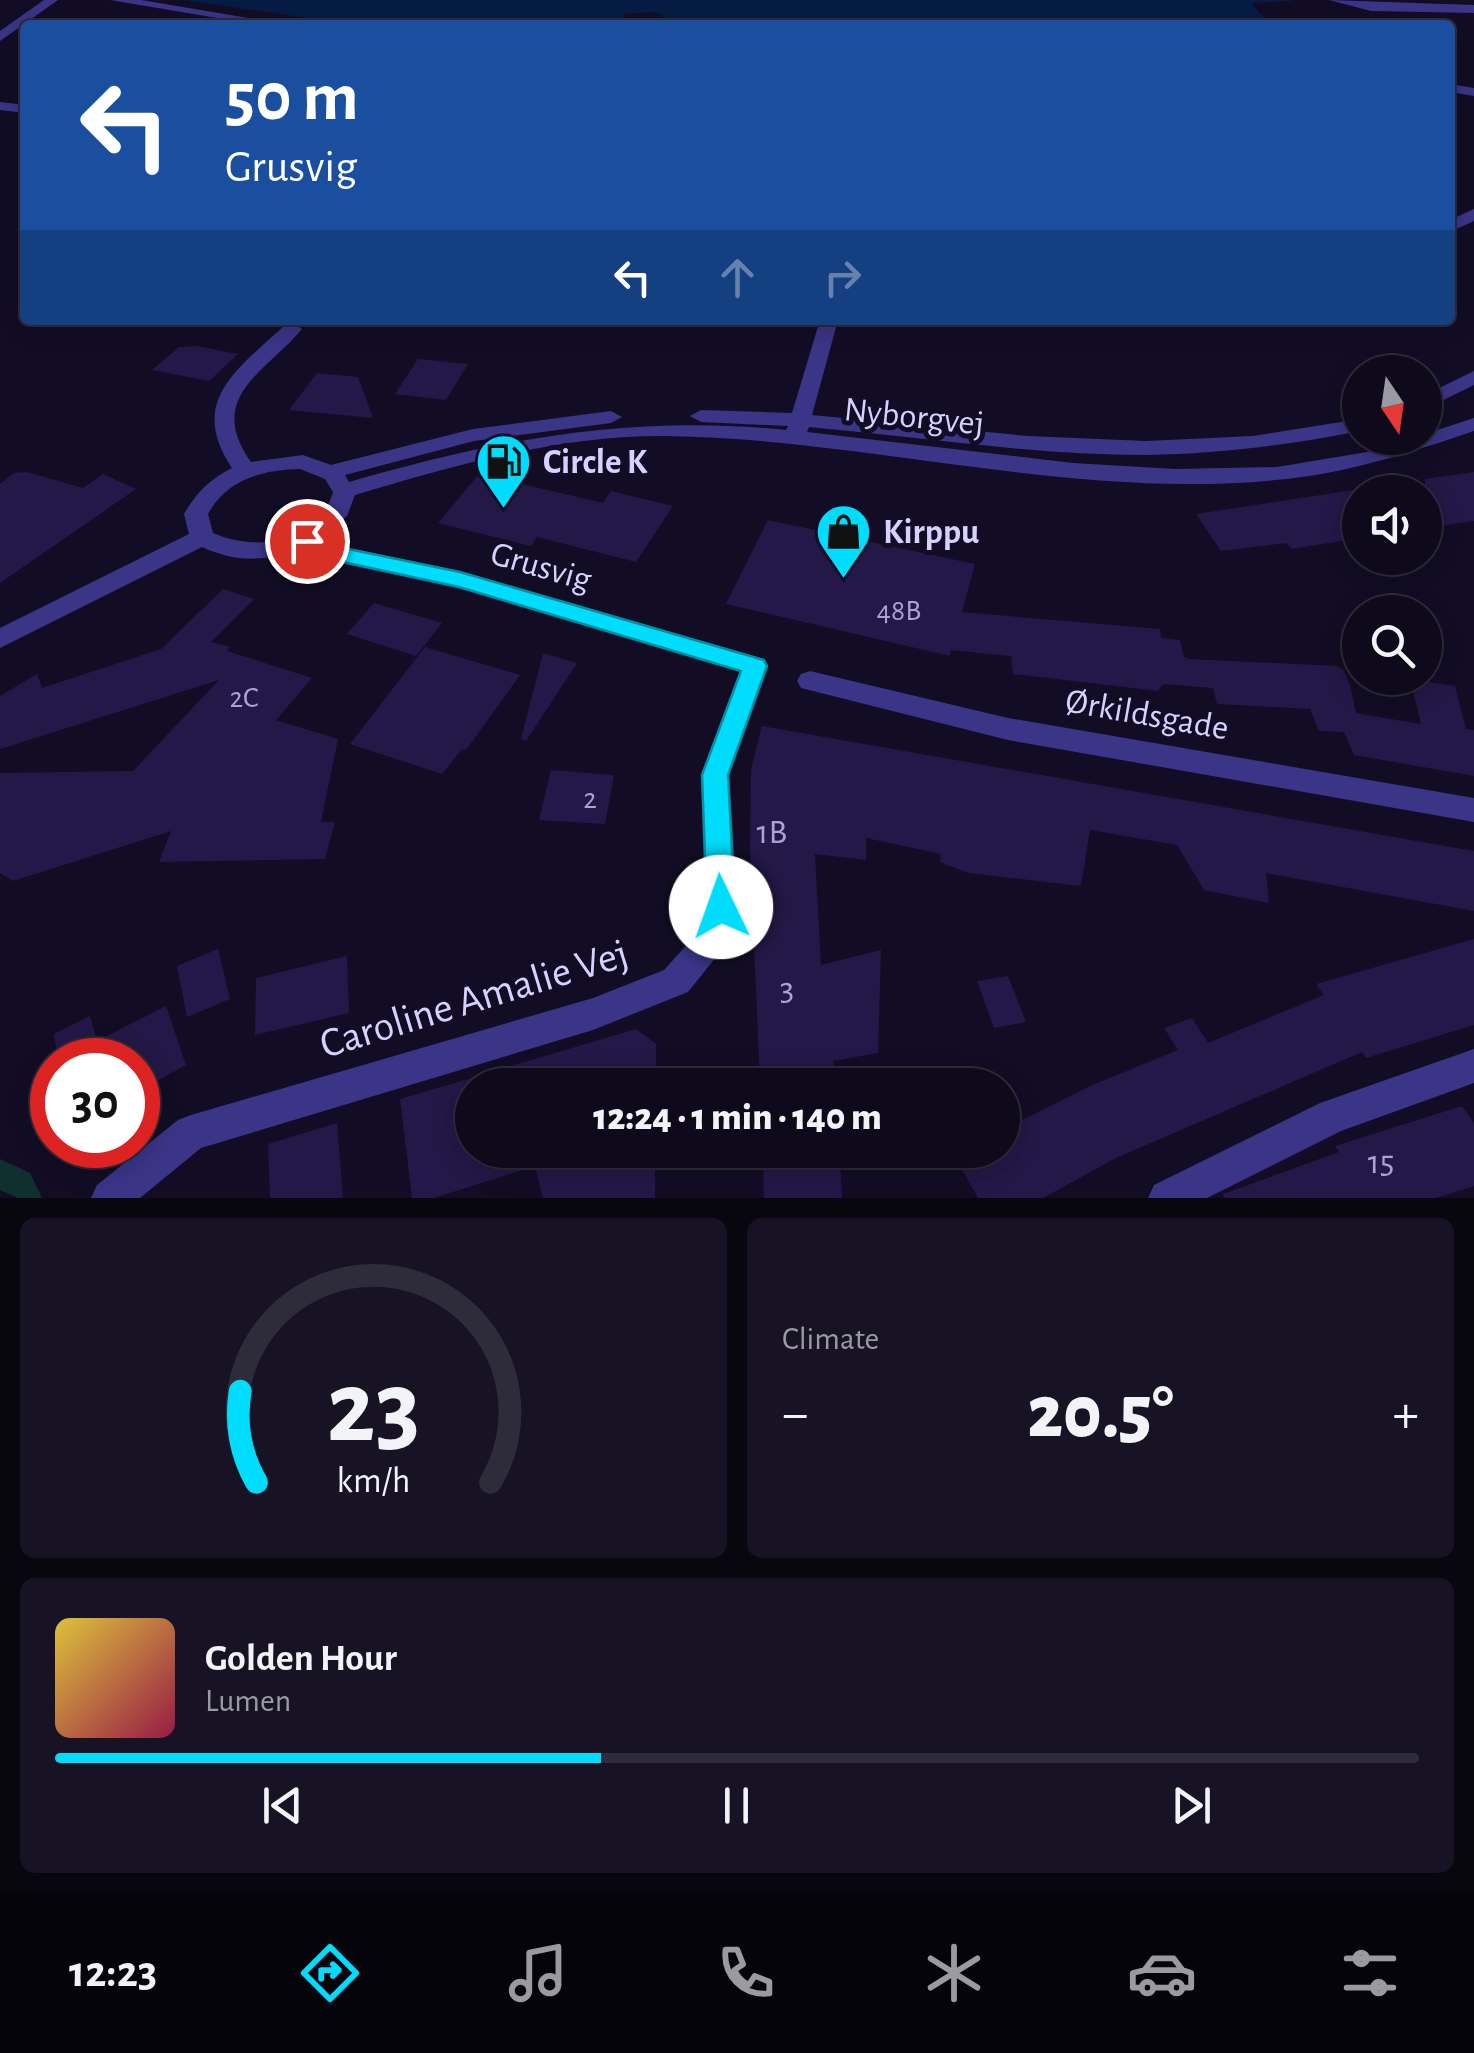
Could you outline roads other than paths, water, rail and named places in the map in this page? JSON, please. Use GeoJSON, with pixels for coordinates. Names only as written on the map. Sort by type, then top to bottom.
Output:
{"type":"FeatureCollection","features":[{"type":"Feature","properties":{"kind":"street"},"geometry":{"type":"LineString","coordinates":[[23,20],[52,0]]}},
{"type":"Feature","properties":{"kind":"street"},"geometry":{"type":"LineString","coordinates":[[116,0],[250,20]]}},
{"type":"Feature","properties":{"kind":"street"},"geometry":{"type":"LineString","coordinates":[[1350,18],[1337,8],[1339,2],[1474,9]]}},
{"type":"Feature","properties":{"kind":"street"},"geometry":{"type":"LineString","coordinates":[[797,429],[829,325]]}},
{"type":"Feature","properties":{"kind":"street"},"geometry":{"type":"LineString","coordinates":[[246,470],[223,441],[220,412],[244,376],[292,329]]}},
{"type":"Feature","properties":{"kind":"street"},"geometry":{"type":"LineString","coordinates":[[1442,395],[1474,377]]}},
{"type":"Feature","properties":{"kind":"street"},"geometry":{"type":"LineString","coordinates":[[1442,410],[1473,426]]}},
{"type":"Feature","properties":{"kind":"street","name":"Nyborgvej"},"geometry":{"type":"LineString","coordinates":[[797,429],[1140,474],[1215,475],[1349,462],[1419,445],[1473,426]]}},
{"type":"Feature","properties":{"kind":"street","name":"Nyborgvej"},"geometry":{"type":"LineString","coordinates":[[339,481],[564,439],[665,430],[797,429],[1157,448],[1260,444],[1342,428]]}},
{"type":"Feature","properties":{"kind":"street"},"geometry":{"type":"LineString","coordinates":[[303,462],[339,481],[338,517],[307,541],[247,554],[228,552],[202,538],[196,514],[202,501],[227,478],[246,470],[303,462]]}},
{"type":"Feature","properties":{"kind":"street"},"geometry":{"type":"LineString","coordinates":[[0,638],[202,538]]}},
{"type":"Feature","properties":{"kind":"street","name":"Grusvig"},"geometry":{"type":"LineString","coordinates":[[307,541],[322,551],[460,580],[755,666]]}},
{"type":"Feature","properties":{"kind":"street","name":"Caroline Amalie Vej"},"geometry":{"type":"LineString","coordinates":[[110,1198],[191,1133],[593,1014],[676,981],[705,947],[721,907],[715,775],[755,666]]}},
{"type":"Feature","properties":{"kind":"street","name":"Ørkildsgade"},"geometry":{"type":"LineString","coordinates":[[810,681],[1008,729],[1474,810]]}},
{"type":"Feature","properties":{"kind":"street"},"geometry":{"type":"LineString","coordinates":[[1167,1198],[1333,1116],[1474,1066]]}},
{"type":"Feature","properties":{"kind":"water"},"geometry":{"type":"Polygon","coordinates":[[[183,0],[1291,1],[1252,3],[1265,20],[671,20],[654,12],[625,14],[623,20],[321,20],[183,0]]]}},
{"type":"Feature","properties":{"kind":"place","name":"Circle K"},"geometry":{"type":"Point","coordinates":[504,511]}},
{"type":"Feature","properties":{"kind":"place","name":"Kirppu"},"geometry":{"type":"Point","coordinates":[844,581]}}]}
